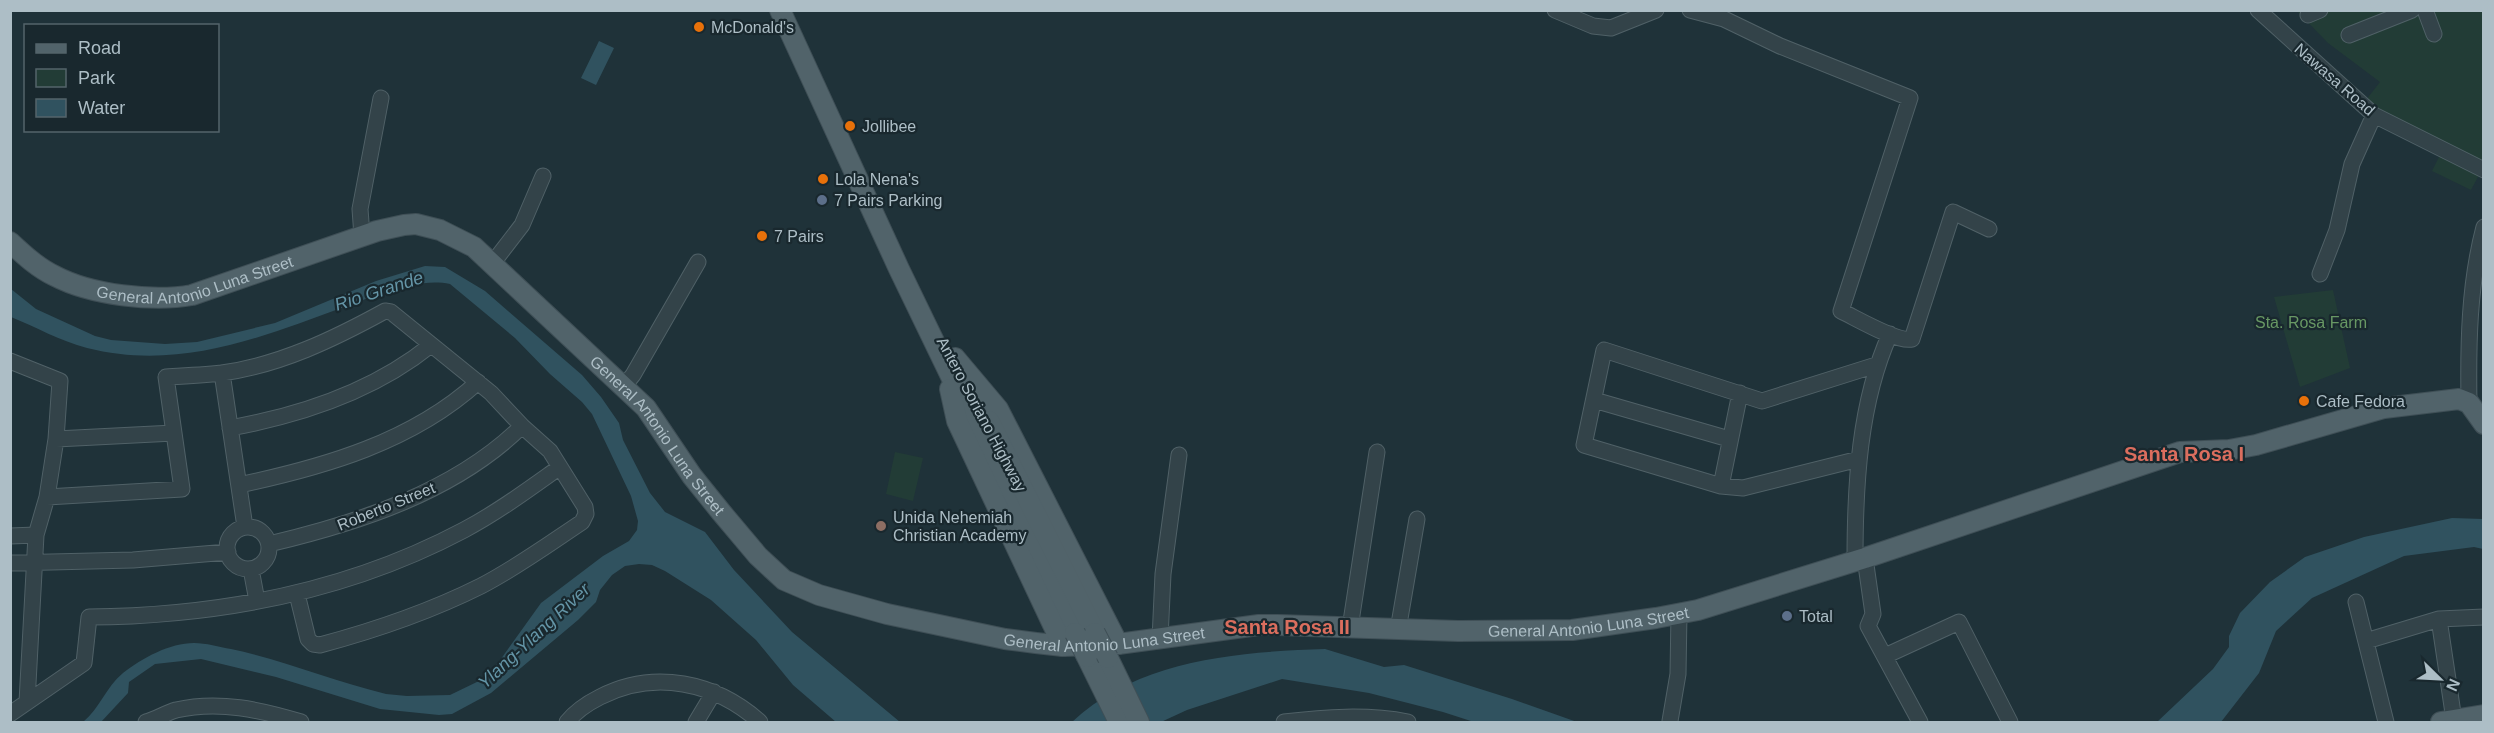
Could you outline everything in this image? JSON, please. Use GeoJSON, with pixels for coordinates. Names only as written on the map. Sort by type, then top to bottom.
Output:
{"type":"FeatureCollection","features":[{"type":"Feature","properties":{"kind":"main road","name":"Antero Soriano Highway"},"geometry":{"type":"LineString","coordinates":[[780,10],[899,269],[950,360],[1119,723]]}},
{"type":"Feature","properties":{"kind":"main road","name":"General Antonio Luna Street"},"geometry":{"type":"LineString","coordinates":[[10,242],[41,268],[70,283],[115,293],[164,298],[192,295],[362,236],[404,225],[428,226],[461,239],[492,264],[650,413],[692,477],[758,556],[784,580],[819,595],[897,616],[1005,639],[1078,637],[1113,656],[1160,639],[1259,625],[1398,630],[1572,630],[1679,613],[1860,559],[2180,452],[2229,450],[2256,445],[2384,408],[2459,399],[2469,403]]}},
{"type":"Feature","properties":{"kind":"main road"},"geometry":{"type":"LineString","coordinates":[[950,360],[998,409],[1113,656]]}},
{"type":"Feature","properties":{"kind":"main road"},"geometry":{"type":"LineString","coordinates":[[2469,403],[2484,424]]}},
{"type":"Feature","properties":{"kind":"main road","name":"Antero Soriano Highway"},"geometry":{"type":"LineString","coordinates":[[1078,637],[1113,656],[1138,723]]}},
{"type":"Feature","properties":{"kind":"street"},"geometry":{"type":"LineString","coordinates":[[1555,10],[1593,26],[1611,28],[1656,10]]}},
{"type":"Feature","properties":{"kind":"street"},"geometry":{"type":"LineString","coordinates":[[1690,10],[1724,19],[1780,45],[1910,98],[1841,311],[1906,340],[1913,337],[1953,212],[1989,230]]}},
{"type":"Feature","properties":{"kind":"street","name":"Nawasa Road"},"geometry":{"type":"LineString","coordinates":[[2258,10],[2374,115],[2484,170]]}},
{"type":"Feature","properties":{"kind":"street"},"geometry":{"type":"LineString","coordinates":[[2349,35],[2412,10]]}},
{"type":"Feature","properties":{"kind":"street"},"geometry":{"type":"LineString","coordinates":[[2425,10],[2434,34]]}},
{"type":"Feature","properties":{"kind":"street"},"geometry":{"type":"LineString","coordinates":[[362,236],[360,209],[381,98]]}},
{"type":"Feature","properties":{"kind":"street"},"geometry":{"type":"LineString","coordinates":[[2320,274],[2337,230],[2352,164],[2374,115]]}},
{"type":"Feature","properties":{"kind":"street"},"geometry":{"type":"LineString","coordinates":[[492,264],[522,225],[543,176]]}},
{"type":"Feature","properties":{"kind":"street"},"geometry":{"type":"LineString","coordinates":[[2469,403],[2468,334],[2477,252],[2484,227]]}},
{"type":"Feature","properties":{"kind":"street"},"geometry":{"type":"LineString","coordinates":[[623,387],[633,375],[698,262]]}},
{"type":"Feature","properties":{"kind":"street"},"geometry":{"type":"LineString","coordinates":[[47,497],[182,489],[166,377],[222,373],[307,350],[339,337],[386,311],[391,312],[491,393],[522,426],[550,451],[585,507],[586,514],[582,522],[525,561],[481,586],[406,619],[320,645],[313,644],[308,639],[297,594]]}},
{"type":"Feature","properties":{"kind":"street"},"geometry":{"type":"LineString","coordinates":[[1890,334],[1876,365],[1859,459],[1860,559],[1873,614],[1868,626],[1920,723]]}},
{"type":"Feature","properties":{"kind":"street"},"geometry":{"type":"LineString","coordinates":[[230,428],[290,415],[332,401],[412,361],[431,345]]}},
{"type":"Feature","properties":{"kind":"street"},"geometry":{"type":"LineString","coordinates":[[1859,459],[1743,488],[1721,486],[1584,445],[1604,350],[1762,401],[1876,365]]}},
{"type":"Feature","properties":{"kind":"street"},"geometry":{"type":"LineString","coordinates":[[11,362],[60,381],[56,439],[47,497],[36,535],[27,702]]}},
{"type":"Feature","properties":{"kind":"street"},"geometry":{"type":"LineString","coordinates":[[222,373],[245,527]]}},
{"type":"Feature","properties":{"kind":"street"},"geometry":{"type":"LineString","coordinates":[[239,485],[297,473],[375,445],[438,413],[478,382]]}},
{"type":"Feature","properties":{"kind":"street"},"geometry":{"type":"LineString","coordinates":[[1721,486],[1740,393]]}},
{"type":"Feature","properties":{"kind":"street"},"geometry":{"type":"LineString","coordinates":[[1594,400],[1729,439]]}},
{"type":"Feature","properties":{"kind":"street","name":"Roberto Street"},"geometry":{"type":"LineString","coordinates":[[269,544],[337,526],[402,502],[448,480],[505,442],[522,426]]}},
{"type":"Feature","properties":{"kind":"street"},"geometry":{"type":"LineString","coordinates":[[56,439],[174,433]]}},
{"type":"Feature","properties":{"kind":"street"},"geometry":{"type":"LineString","coordinates":[[1350,628],[1377,452]]}},
{"type":"Feature","properties":{"kind":"street"},"geometry":{"type":"LineString","coordinates":[[1160,639],[1163,574],[1179,455]]}},
{"type":"Feature","properties":{"kind":"street"},"geometry":{"type":"LineString","coordinates":[[10,714],[84,663],[89,617],[150,616],[196,612],[297,594],[399,560],[464,530],[513,500],[560,466]]}},
{"type":"Feature","properties":{"kind":"street"},"geometry":{"type":"LineString","coordinates":[[1398,630],[1416,519]]}},
{"type":"Feature","properties":{"kind":"street"},"geometry":{"type":"LineString","coordinates":[[245,527],[258,530],[269,544],[264,562],[251,569],[238,566],[231,560],[228,552],[228,543],[232,534],[245,527]]}},
{"type":"Feature","properties":{"kind":"street"},"geometry":{"type":"LineString","coordinates":[[10,536],[36,535]]}},
{"type":"Feature","properties":{"kind":"street"},"geometry":{"type":"LineString","coordinates":[[10,563],[133,560],[228,552]]}},
{"type":"Feature","properties":{"kind":"street"},"geometry":{"type":"LineString","coordinates":[[251,569],[257,601]]}},
{"type":"Feature","properties":{"kind":"street"},"geometry":{"type":"LineString","coordinates":[[2356,602],[2386,723]]}},
{"type":"Feature","properties":{"kind":"street"},"geometry":{"type":"LineString","coordinates":[[1670,721],[1678,674],[1679,613]]}},
{"type":"Feature","properties":{"kind":"street"},"geometry":{"type":"LineString","coordinates":[[2366,641],[2439,619],[2484,617]]}},
{"type":"Feature","properties":{"kind":"street"},"geometry":{"type":"LineString","coordinates":[[2439,619],[2466,719]]}},
{"type":"Feature","properties":{"kind":"street"},"geometry":{"type":"LineString","coordinates":[[1885,656],[1959,622],[2010,723]]}},
{"type":"Feature","properties":{"kind":"street"},"geometry":{"type":"LineString","coordinates":[[567,723],[590,702],[615,689],[640,682],[665,681],[714,692],[748,712],[760,723]]}},
{"type":"Feature","properties":{"kind":"street"},"geometry":{"type":"LineString","coordinates":[[696,723],[714,692]]}},
{"type":"Feature","properties":{"kind":"street"},"geometry":{"type":"LineString","coordinates":[[146,723],[177,710],[216,706],[250,708],[301,723]]}},
{"type":"Feature","properties":{"kind":"street"},"geometry":{"type":"LineString","coordinates":[[1284,723],[1324,718],[1371,717],[1408,723]]}},
{"type":"Feature","properties":{"kind":"green space"},"geometry":{"type":"Polygon","coordinates":[[[2297,11],[2483,11],[2483,164],[2391,118],[2366,100],[2380,82],[2328,43],[2297,11]]]}},
{"type":"Feature","properties":{"kind":"green space"},"geometry":{"type":"Polygon","coordinates":[[[2441,153],[2480,173],[2471,190],[2432,171],[2441,153]]]}},
{"type":"Feature","properties":{"kind":"green space","name":"Sta. Rosa Farm"},"geometry":{"type":"Polygon","coordinates":[[[2333,290],[2350,368],[2300,387],[2274,297],[2333,290]]]}},
{"type":"Feature","properties":{"kind":"green space"},"geometry":{"type":"Polygon","coordinates":[[[895,452],[923,458],[913,501],[886,494],[895,452]]]}},
{"type":"Feature","properties":{"kind":"water"},"geometry":{"type":"Polygon","coordinates":[[[599,41],[614,48],[596,85],[581,78],[599,41]]]}},
{"type":"Feature","properties":{"kind":"water"},"geometry":{"type":"Polygon","coordinates":[[[425,266],[445,267],[485,291],[582,375],[619,423],[623,440],[650,493],[665,512],[705,532],[734,570],[792,632],[900,722],[836,722],[793,685],[756,640],[711,600],[665,571],[652,565],[639,564],[625,566],[612,575],[600,590],[596,602],[578,620],[491,693],[452,714],[439,715],[380,709],[276,677],[201,659],[155,664],[129,682],[128,693],[101,722],[83,722],[123,673],[157,652],[194,643],[250,654],[386,694],[450,695],[481,680],[498,663],[541,603],[603,556],[629,541],[637,530],[638,521],[631,496],[592,414],[515,338],[450,284],[410,285],[250,340],[218,348],[154,356],[121,354],[87,348],[11,317],[11,289],[36,309],[95,336],[111,340],[165,344],[197,342],[275,323],[376,281],[425,266]]]}},
{"type":"Feature","properties":{"kind":"water"},"geometry":{"type":"Polygon","coordinates":[[[2452,518],[2483,519],[2483,549],[2474,547],[2404,556],[2312,598],[2276,631],[2259,673],[2221,722],[2157,722],[2213,669],[2229,647],[2229,636],[2240,613],[2270,582],[2305,557],[2364,537],[2452,518]]]}},
{"type":"Feature","properties":{"kind":"water"},"geometry":{"type":"Polygon","coordinates":[[[1325,649],[1384,667],[1404,665],[1577,722],[1474,722],[1369,693],[1282,679],[1187,710],[1161,722],[1072,722],[1099,701],[1128,684],[1159,672],[1224,657],[1325,649]]]}},
{"type":"Feature","properties":{"kind":"place","name":"McDonald's"},"geometry":{"type":"Point","coordinates":[699,27]}},
{"type":"Feature","properties":{"kind":"place","name":"Jollibee"},"geometry":{"type":"Point","coordinates":[850,126]}},
{"type":"Feature","properties":{"kind":"place","name":"Lola Nena's"},"geometry":{"type":"Point","coordinates":[823,179]}},
{"type":"Feature","properties":{"kind":"place","name":"7 Pairs Parking"},"geometry":{"type":"Point","coordinates":[822,200]}},
{"type":"Feature","properties":{"kind":"place","name":"7 Pairs"},"geometry":{"type":"Point","coordinates":[762,236]}},
{"type":"Feature","properties":{"kind":"place","name":"Cafe Fedora"},"geometry":{"type":"Point","coordinates":[2304,401]}},
{"type":"Feature","properties":{"kind":"place","name":"Unida Nehemiah Christian Academy"},"geometry":{"type":"Point","coordinates":[881,526]}},
{"type":"Feature","properties":{"kind":"place","name":"Total"},"geometry":{"type":"Point","coordinates":[1787,616]}},
{"type":"Feature","properties":{"kind":"district","name":"Santa Rosa I"},"geometry":{"type":"Point","coordinates":[2184,454]}},
{"type":"Feature","properties":{"kind":"district","name":"Santa Rosa II"},"geometry":{"type":"Point","coordinates":[1287,627]}},
{"type":"Feature","properties":{"kind":"water label","name":"Rio Grande"},"geometry":{"type":"Point","coordinates":[379,291]}},
{"type":"Feature","properties":{"kind":"water label","name":"Ylang-Ylang River"},"geometry":{"type":"Point","coordinates":[534,636]}}]}
